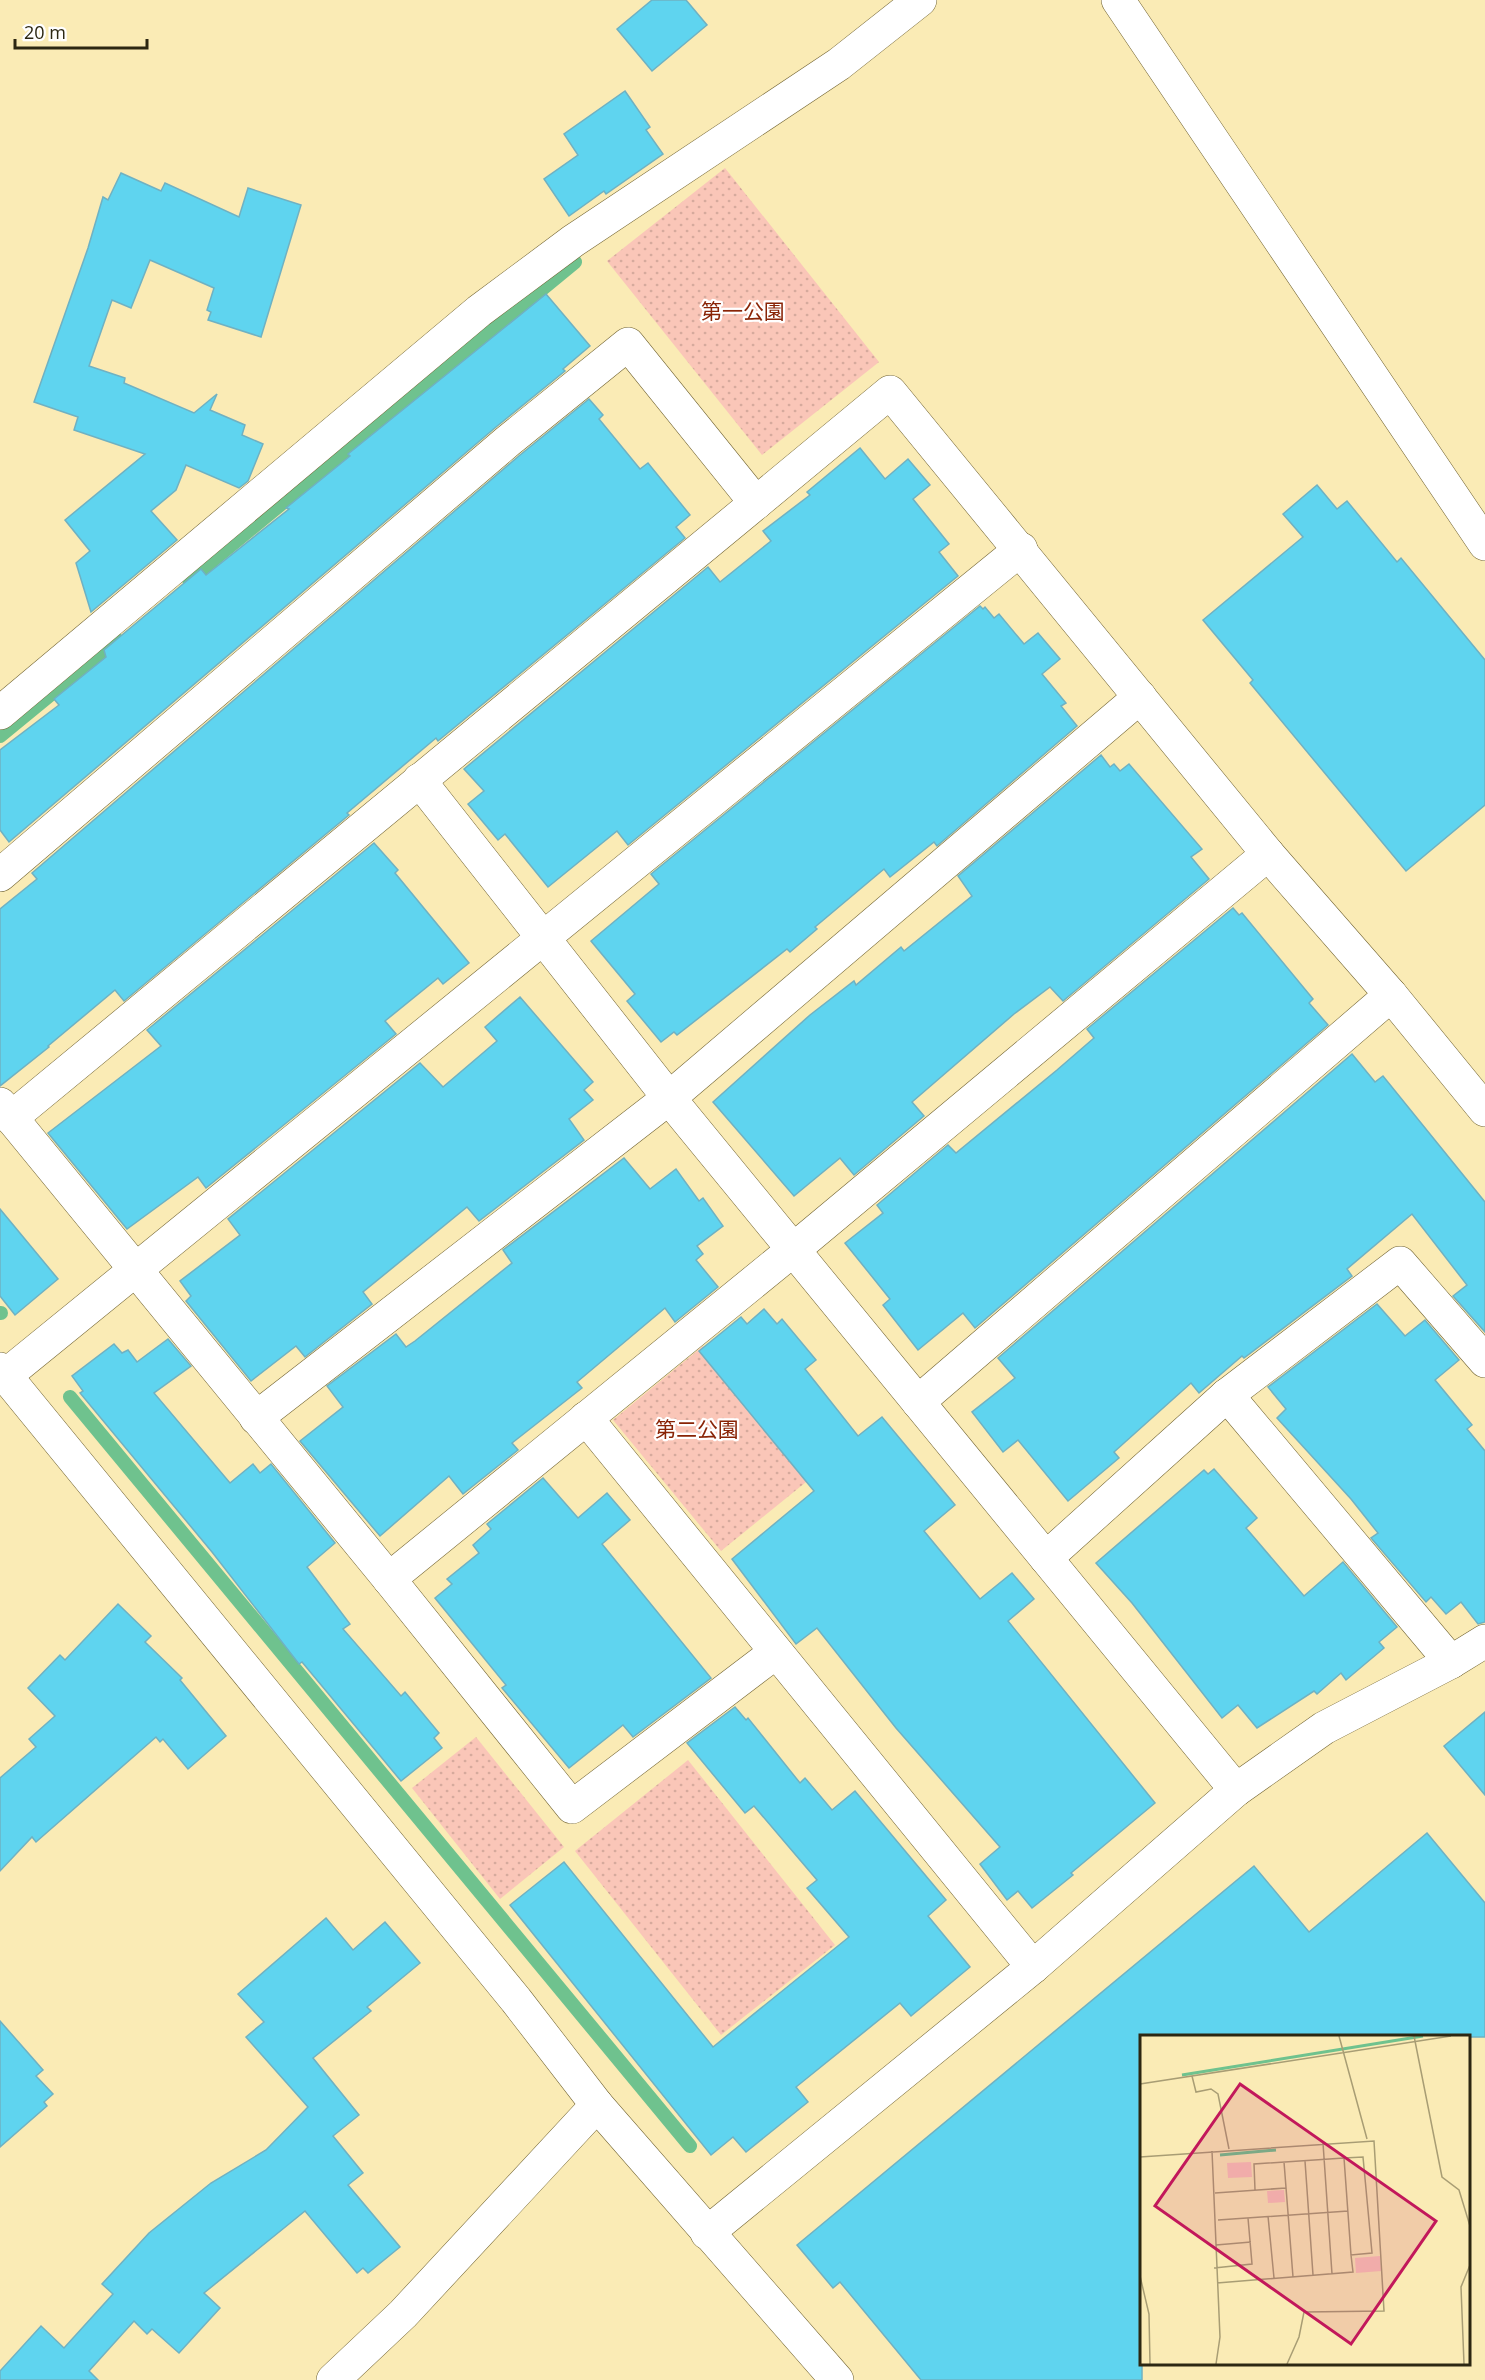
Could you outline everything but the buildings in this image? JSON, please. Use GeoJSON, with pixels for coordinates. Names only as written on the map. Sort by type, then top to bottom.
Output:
{"type":"FeatureCollection","features":[{"type":"Feature","properties":{"kind":"street"},"geometry":{"type":"LineString","coordinates":[[0,713],[479,311],[573,241],[839,64],[920,0]]}},
{"type":"Feature","properties":{"kind":"street"},"geometry":{"type":"LineString","coordinates":[[1118,0],[1485,544]]}},
{"type":"Feature","properties":{"kind":"street"},"geometry":{"type":"LineString","coordinates":[[0,875],[499,449],[628,344],[756,502]]}},
{"type":"Feature","properties":{"kind":"street"},"geometry":{"type":"LineString","coordinates":[[776,1652],[572,1807],[389,1579],[5,1111],[419,780],[890,392],[1021,549],[1268,854],[1391,995],[1485,1110]]}},
{"type":"Feature","properties":{"kind":"street"},"geometry":{"type":"LineString","coordinates":[[837,2380],[597,2105],[516,2000],[3,1373],[135,1272],[1021,549]]}},
{"type":"Feature","properties":{"kind":"street"},"geometry":{"type":"LineString","coordinates":[[256,1418],[669,1098],[1140,697]]}},
{"type":"Feature","properties":{"kind":"street"},"geometry":{"type":"LineString","coordinates":[[419,780],[669,1098],[1236,1790]]}},
{"type":"Feature","properties":{"kind":"street"},"geometry":{"type":"LineString","coordinates":[[389,1579],[793,1250],[1268,854]]}},
{"type":"Feature","properties":{"kind":"street"},"geometry":{"type":"LineString","coordinates":[[918,1402],[1391,995]]}},
{"type":"Feature","properties":{"kind":"street"},"geometry":{"type":"LineString","coordinates":[[1046,1558],[1227,1395],[1400,1263],[1485,1361]]}},
{"type":"Feature","properties":{"kind":"street"},"geometry":{"type":"LineString","coordinates":[[1227,1395],[1451,1662]]}},
{"type":"Feature","properties":{"kind":"street"},"geometry":{"type":"LineString","coordinates":[[586,1418],[1033,1967]]}},
{"type":"Feature","properties":{"kind":"street"},"geometry":{"type":"LineString","coordinates":[[707,2233],[1033,1967],[1236,1790],[1324,1728],[1451,1662],[1485,1641]]}},
{"type":"Feature","properties":{"kind":"street"},"geometry":{"type":"LineString","coordinates":[[333,2380],[403,2314],[597,2105]]}},
{"type":"Feature","properties":{"kind":"green space","name":"第一公園"},"geometry":{"type":"Polygon","coordinates":[[[725,168],[879,362],[762,455],[607,261],[725,168]]]}},
{"type":"Feature","properties":{"kind":"green space","name":"第二公園"},"geometry":{"type":"Polygon","coordinates":[[[703,1346],[811,1478],[721,1551],[613,1420],[703,1346]]]}},
{"type":"Feature","properties":{"kind":"green space"},"geometry":{"type":"Polygon","coordinates":[[[476,1737],[564,1847],[500,1899],[412,1788],[476,1737]]]}},
{"type":"Feature","properties":{"kind":"green space"},"geometry":{"type":"Polygon","coordinates":[[[688,1760],[835,1945],[721,2035],[575,1851],[688,1760]]]}},
{"type":"Feature","properties":{"kind":"waterway"},"geometry":{"type":"LineString","coordinates":[[189,580],[575,262]]}},
{"type":"Feature","properties":{"kind":"waterway"},"geometry":{"type":"LineString","coordinates":[[0,736],[117,640]]}},
{"type":"Feature","properties":{"kind":"waterway"},"geometry":{"type":"LineString","coordinates":[[70,1397],[690,2146]]}}]}
